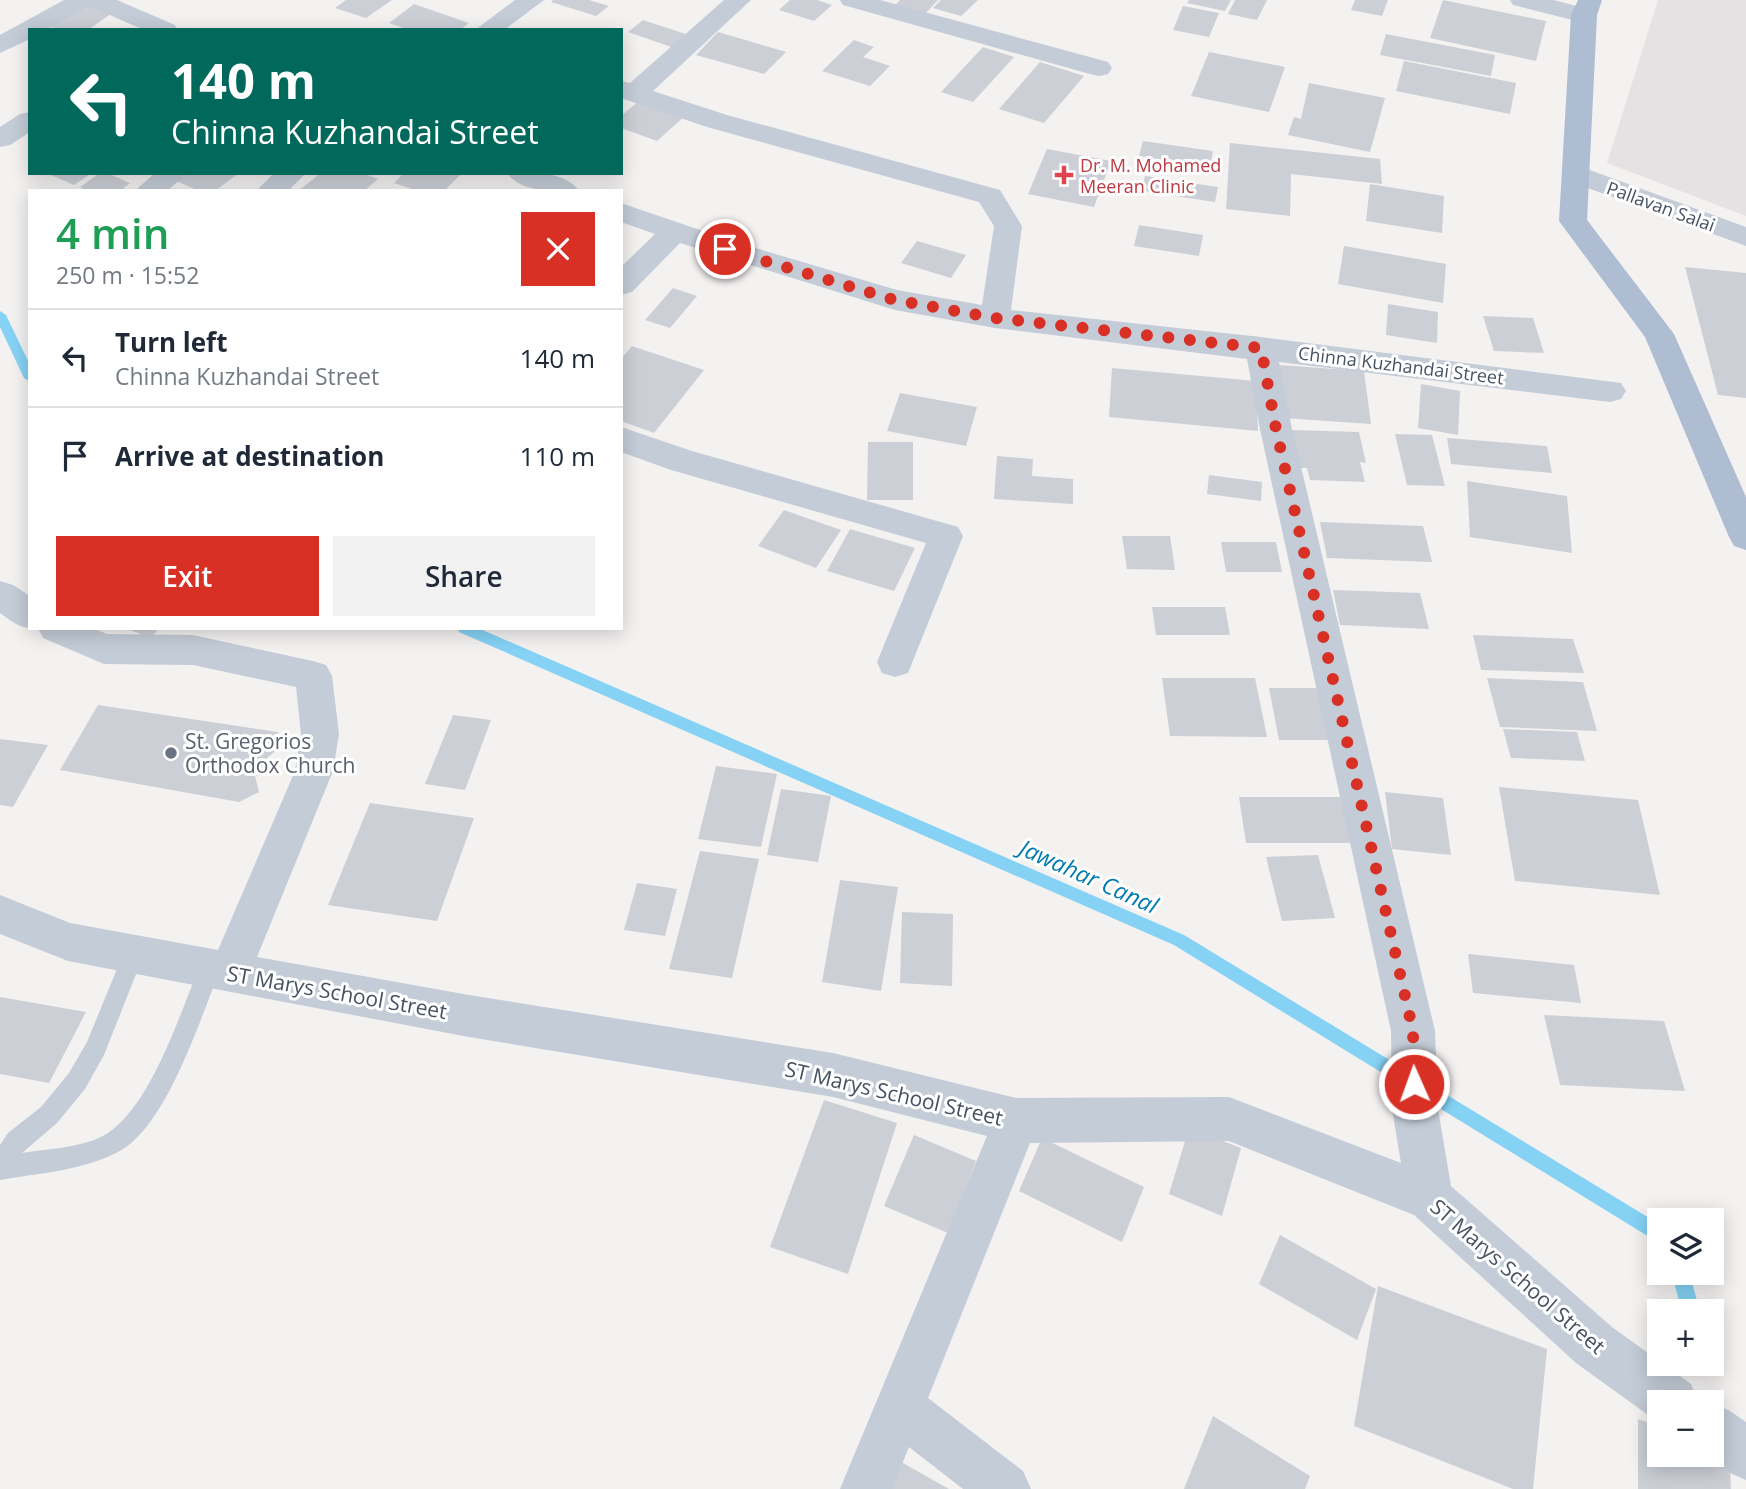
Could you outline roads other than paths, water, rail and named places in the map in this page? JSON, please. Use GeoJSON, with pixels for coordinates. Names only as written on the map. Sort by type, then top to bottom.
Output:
{"type":"FeatureCollection","features":[{"type":"Feature","properties":{"kind":"main road"},"geometry":{"type":"LineString","coordinates":[[1587,8],[1573,221],[1659,334],[1746,537]]}},
{"type":"Feature","properties":{"kind":"street"},"geometry":{"type":"LineString","coordinates":[[31,28],[82,0]]}},
{"type":"Feature","properties":{"kind":"street"},"geometry":{"type":"LineString","coordinates":[[96,0],[161,28]]}},
{"type":"Feature","properties":{"kind":"street"},"geometry":{"type":"LineString","coordinates":[[490,28],[532,0]]}},
{"type":"Feature","properties":{"kind":"street"},"geometry":{"type":"LineString","coordinates":[[628,91],[739,0]]}},
{"type":"Feature","properties":{"kind":"street"},"geometry":{"type":"LineString","coordinates":[[852,0],[1099,68]]}},
{"type":"Feature","properties":{"kind":"street"},"geometry":{"type":"LineString","coordinates":[[1522,0],[1587,8]]}},
{"type":"Feature","properties":{"kind":"street"},"geometry":{"type":"LineString","coordinates":[[0,45],[28,30]]}},
{"type":"Feature","properties":{"kind":"street"},"geometry":{"type":"LineString","coordinates":[[628,91],[717,121],[990,196],[1008,226],[995,318]]}},
{"type":"Feature","properties":{"kind":"street"},"geometry":{"type":"LineString","coordinates":[[0,139],[28,121]]}},
{"type":"Feature","properties":{"kind":"street","name":"Pallavan Salai"},"geometry":{"type":"LineString","coordinates":[[1576,174],[1746,237]]}},
{"type":"Feature","properties":{"kind":"street"},"geometry":{"type":"LineString","coordinates":[[272,189],[290,175]]}},
{"type":"Feature","properties":{"kind":"street"},"geometry":{"type":"LineString","coordinates":[[526,175],[560,189]]}},
{"type":"Feature","properties":{"kind":"street","name":"Chinna Kuzhandai Street"},"geometry":{"type":"LineString","coordinates":[[623,213],[895,300],[995,318],[1610,391]]}},
{"type":"Feature","properties":{"kind":"street"},"geometry":{"type":"LineString","coordinates":[[623,283],[675,231]]}},
{"type":"Feature","properties":{"kind":"street"},"geometry":{"type":"LineString","coordinates":[[1261,348],[1276,429],[1413,1031],[1415,1109],[1430,1198]]}},
{"type":"Feature","properties":{"kind":"street"},"geometry":{"type":"LineString","coordinates":[[623,440],[683,461],[946,536],[895,662]]}},
{"type":"Feature","properties":{"kind":"street"},"geometry":{"type":"LineString","coordinates":[[0,595],[28,614]]}},
{"type":"Feature","properties":{"kind":"street"},"geometry":{"type":"LineString","coordinates":[[61,630],[104,649],[193,650],[313,677],[320,734],[314,771],[220,970]]}},
{"type":"Feature","properties":{"kind":"street","name":"ST Marys School Street"},"geometry":{"type":"LineString","coordinates":[[0,914],[68,942],[469,1016],[833,1075],[1016,1121],[1229,1119],[1430,1198],[1594,1346],[1656,1390]]}},
{"type":"Feature","properties":{"kind":"street"},"geometry":{"type":"LineString","coordinates":[[866,1489],[1016,1121]]}},
{"type":"Feature","properties":{"kind":"street"},"geometry":{"type":"LineString","coordinates":[[900,1408],[1005,1489]]}},
{"type":"Feature","properties":{"kind":"street"},"geometry":{"type":"LineString","coordinates":[[1724,1438],[1746,1454]]}},
{"type":"Feature","properties":{"kind":"lane"},"geometry":{"type":"LineString","coordinates":[[0,1167],[16,1141],[49,1115],[77,1081],[96,1048],[133,954]]}},
{"type":"Feature","properties":{"kind":"lane"},"geometry":{"type":"LineString","coordinates":[[0,1167],[112,1144],[131,1127],[158,1088],[220,970]]}},
{"type":"Feature","properties":{"kind":"waterway","name":"Jawahar Canal"},"geometry":{"type":"LineString","coordinates":[[0,315],[28,374]]}},
{"type":"Feature","properties":{"kind":"waterway","name":"Jawahar Canal"},"geometry":{"type":"LineString","coordinates":[[469,630],[1179,940],[1647,1227]]}},
{"type":"Feature","properties":{"kind":"waterway","name":"Jawahar Canal"},"geometry":{"type":"LineString","coordinates":[[1684,1285],[1688,1299]]}},
{"type":"Feature","properties":{"kind":"place","name":"Dr. M. Mohamed Meeran Clinic"},"geometry":{"type":"Point","coordinates":[1064,175]}},
{"type":"Feature","properties":{"kind":"place","name":"St. Gregorios Orthodox Church"},"geometry":{"type":"Point","coordinates":[171,753]}}]}
